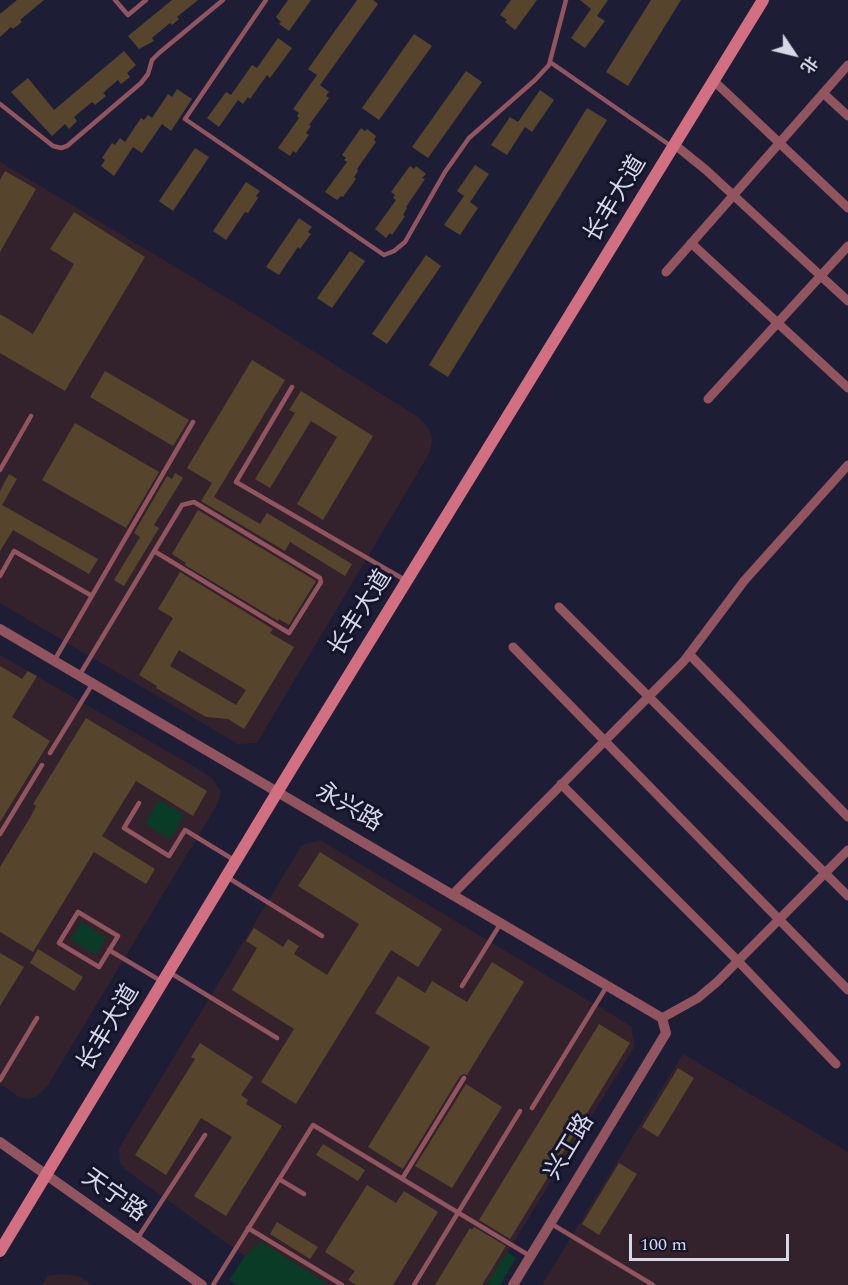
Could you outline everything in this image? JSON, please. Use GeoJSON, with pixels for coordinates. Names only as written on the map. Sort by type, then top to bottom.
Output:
{"type":"FeatureCollection","features":[{"type":"Feature","properties":{"kind":"main road","name":"长丰大道"},"geometry":{"type":"LineString","coordinates":[[0,1251],[763,0]]}},
{"type":"Feature","properties":{"kind":"street"},"geometry":{"type":"LineString","coordinates":[[666,272],[848,65]]}},
{"type":"Feature","properties":{"kind":"street"},"geometry":{"type":"LineString","coordinates":[[714,81],[848,208]]}},
{"type":"Feature","properties":{"kind":"street"},"geometry":{"type":"LineString","coordinates":[[823,93],[848,116]]}},
{"type":"Feature","properties":{"kind":"street"},"geometry":{"type":"LineString","coordinates":[[674,146],[733,195],[848,301]]}},
{"type":"Feature","properties":{"kind":"street"},"geometry":{"type":"LineString","coordinates":[[691,243],[848,388]]}},
{"type":"Feature","properties":{"kind":"street"},"geometry":{"type":"LineString","coordinates":[[708,399],[848,246]]}},
{"type":"Feature","properties":{"kind":"street"},"geometry":{"type":"LineString","coordinates":[[452,895],[690,654],[744,581],[848,465]]}},
{"type":"Feature","properties":{"kind":"street"},"geometry":{"type":"LineString","coordinates":[[559,607],[848,896]]}},
{"type":"Feature","properties":{"kind":"street","name":"永兴路"},"geometry":{"type":"LineString","coordinates":[[0,629],[662,1018]]}},
{"type":"Feature","properties":{"kind":"street"},"geometry":{"type":"LineString","coordinates":[[513,647],[848,990]]}},
{"type":"Feature","properties":{"kind":"street"},"geometry":{"type":"LineString","coordinates":[[690,654],[848,817]]}},
{"type":"Feature","properties":{"kind":"street"},"geometry":{"type":"LineString","coordinates":[[561,784],[738,961],[836,1064]]}},
{"type":"Feature","properties":{"kind":"street"},"geometry":{"type":"LineString","coordinates":[[662,1018],[698,998],[848,850]]}},
{"type":"Feature","properties":{"kind":"street","name":"兴工路"},"geometry":{"type":"LineString","coordinates":[[513,1285],[666,1033],[662,1018]]}},
{"type":"Feature","properties":{"kind":"street","name":"天宁路"},"geometry":{"type":"LineString","coordinates":[[0,1142],[202,1285]]}},
{"type":"Feature","properties":{"kind":"lane"},"geometry":{"type":"LineString","coordinates":[[115,0],[128,15],[147,0]]}},
{"type":"Feature","properties":{"kind":"lane"},"geometry":{"type":"LineString","coordinates":[[0,104],[53,146],[62,148],[67,146],[141,83],[148,74],[152,60],[159,53],[223,0]]}},
{"type":"Feature","properties":{"kind":"lane"},"geometry":{"type":"LineString","coordinates":[[266,0],[185,119],[384,255],[394,251],[411,232],[445,172],[469,138],[550,63],[566,0]]}},
{"type":"Feature","properties":{"kind":"lane"},"geometry":{"type":"LineString","coordinates":[[550,63],[674,146]]}},
{"type":"Feature","properties":{"kind":"lane"},"geometry":{"type":"LineString","coordinates":[[292,387],[236,482],[407,581]]}},
{"type":"Feature","properties":{"kind":"lane"},"geometry":{"type":"LineString","coordinates":[[0,470],[32,416]]}},
{"type":"Feature","properties":{"kind":"lane"},"geometry":{"type":"LineString","coordinates":[[54,661],[193,422]]}},
{"type":"Feature","properties":{"kind":"lane"},"geometry":{"type":"LineString","coordinates":[[79,675],[154,551],[182,505],[194,502],[320,578],[321,582],[289,633],[154,551]]}},
{"type":"Feature","properties":{"kind":"lane"},"geometry":{"type":"LineString","coordinates":[[0,576],[14,551],[92,596]]}},
{"type":"Feature","properties":{"kind":"lane"},"geometry":{"type":"LineString","coordinates":[[50,753],[93,683]]}},
{"type":"Feature","properties":{"kind":"lane"},"geometry":{"type":"LineString","coordinates":[[0,834],[42,765]]}},
{"type":"Feature","properties":{"kind":"lane"},"geometry":{"type":"LineString","coordinates":[[139,803],[124,828],[169,856],[185,830],[236,861]]}},
{"type":"Feature","properties":{"kind":"lane"},"geometry":{"type":"LineString","coordinates":[[227,877],[322,936]]}},
{"type":"Feature","properties":{"kind":"lane"},"geometry":{"type":"LineString","coordinates":[[78,912],[118,936],[109,950],[99,967],[59,943],[78,912]]}},
{"type":"Feature","properties":{"kind":"lane"},"geometry":{"type":"LineString","coordinates":[[462,986],[501,923]]}},
{"type":"Feature","properties":{"kind":"lane"},"geometry":{"type":"LineString","coordinates":[[109,950],[166,977],[277,1038]]}},
{"type":"Feature","properties":{"kind":"lane"},"geometry":{"type":"LineString","coordinates":[[532,1108],[607,986]]}},
{"type":"Feature","properties":{"kind":"lane"},"geometry":{"type":"LineString","coordinates":[[0,1080],[37,1018]]}},
{"type":"Feature","properties":{"kind":"lane"},"geometry":{"type":"LineString","coordinates":[[402,1179],[464,1078]]}},
{"type":"Feature","properties":{"kind":"lane"},"geometry":{"type":"LineString","coordinates":[[414,1285],[520,1112]]}},
{"type":"Feature","properties":{"kind":"lane"},"geometry":{"type":"LineString","coordinates":[[213,1285],[314,1125],[530,1256]]}},
{"type":"Feature","properties":{"kind":"lane"},"geometry":{"type":"LineString","coordinates":[[137,1239],[205,1136]]}},
{"type":"Feature","properties":{"kind":"lane"},"geometry":{"type":"LineString","coordinates":[[279,1179],[304,1194]]}},
{"type":"Feature","properties":{"kind":"lane"},"geometry":{"type":"LineString","coordinates":[[550,1223],[652,1285]]}},
{"type":"Feature","properties":{"kind":"lane"},"geometry":{"type":"LineString","coordinates":[[248,1228],[342,1285]]}},
{"type":"Feature","properties":{"kind":"shaded area"},"geometry":{"type":"Polygon","coordinates":[[[0,162],[262,319],[418,417],[429,429],[432,440],[430,452],[257,743],[238,744],[0,603],[0,162]]]}},
{"type":"Feature","properties":{"kind":"shaded area"},"geometry":{"type":"Polygon","coordinates":[[[0,655],[210,776],[221,791],[218,803],[48,1085],[37,1096],[28,1099],[19,1097],[0,1084],[0,655]]]}},
{"type":"Feature","properties":{"kind":"shaded area"},"geometry":{"type":"Polygon","coordinates":[[[320,840],[631,1026],[635,1046],[487,1285],[329,1285],[261,1243],[245,1256],[127,1171],[120,1163],[119,1148],[302,845],[320,840]]]}},
{"type":"Feature","properties":{"kind":"shaded area"},"geometry":{"type":"Polygon","coordinates":[[[683,1054],[848,1152],[848,1285],[542,1285],[683,1054]]]}},
{"type":"Feature","properties":{"kind":"shaded area"},"geometry":{"type":"Polygon","coordinates":[[[64,1274],[78,1276],[92,1285],[42,1285],[48,1276],[64,1274]]]}},
{"type":"Feature","properties":{"kind":"green space"},"geometry":{"type":"Polygon","coordinates":[[[159,800],[184,815],[170,839],[145,824],[159,800]]]}},
{"type":"Feature","properties":{"kind":"green space"},"geometry":{"type":"Polygon","coordinates":[[[81,922],[106,938],[96,955],[71,939],[81,922]]]}},
{"type":"Feature","properties":{"kind":"green space"},"geometry":{"type":"Polygon","coordinates":[[[261,1242],[329,1285],[237,1285],[229,1280],[245,1256],[261,1242]]]}},
{"type":"Feature","properties":{"kind":"green space"},"geometry":{"type":"Polygon","coordinates":[[[507,1252],[516,1258],[500,1285],[487,1285],[507,1252]]]}},
{"type":"Feature","properties":{"kind":"building"},"geometry":{"type":"Polygon","coordinates":[[[17,0],[44,0],[20,20],[22,22],[13,29],[11,27],[0,37],[0,14],[17,0]]]}},
{"type":"Feature","properties":{"kind":"building"},"geometry":{"type":"Polygon","coordinates":[[[172,0],[198,0],[177,17],[179,19],[172,25],[170,23],[152,38],[154,41],[139,49],[128,36],[172,0]]]}},
{"type":"Feature","properties":{"kind":"building"},"geometry":{"type":"Polygon","coordinates":[[[288,0],[311,0],[289,31],[279,24],[281,22],[276,17],[288,0]]]}},
{"type":"Feature","properties":{"kind":"building"},"geometry":{"type":"Polygon","coordinates":[[[357,0],[373,0],[378,4],[320,85],[329,92],[326,96],[329,98],[309,125],[311,126],[306,133],[309,135],[296,153],[293,151],[290,156],[278,148],[299,118],[297,116],[299,113],[293,109],[317,75],[308,69],[357,0]]]}},
{"type":"Feature","properties":{"kind":"building"},"geometry":{"type":"Polygon","coordinates":[[[511,0],[537,0],[515,30],[500,15],[511,0]]]}},
{"type":"Feature","properties":{"kind":"building"},"geometry":{"type":"Polygon","coordinates":[[[580,0],[608,0],[597,16],[605,21],[585,48],[571,38],[591,9],[580,0]]]}},
{"type":"Feature","properties":{"kind":"building"},"geometry":{"type":"Polygon","coordinates":[[[651,0],[681,0],[628,86],[606,72],[651,0]]]}},
{"type":"Feature","properties":{"kind":"building"},"geometry":{"type":"Polygon","coordinates":[[[414,34],[432,46],[379,120],[362,108],[414,34]]]}},
{"type":"Feature","properties":{"kind":"building"},"geometry":{"type":"Polygon","coordinates":[[[278,38],[292,48],[270,78],[267,75],[250,99],[248,97],[243,104],[238,100],[219,127],[207,118],[226,92],[231,95],[252,65],[257,68],[278,38]]]}},
{"type":"Feature","properties":{"kind":"building"},"geometry":{"type":"Polygon","coordinates":[[[124,51],[136,65],[127,73],[130,77],[121,84],[118,80],[103,93],[106,96],[95,105],[92,102],[74,117],[77,121],[69,129],[65,124],[52,136],[11,92],[28,78],[54,110],[124,51]]]}},
{"type":"Feature","properties":{"kind":"building"},"geometry":{"type":"Polygon","coordinates":[[[466,71],[482,82],[428,158],[412,147],[466,71]]]}},
{"type":"Feature","properties":{"kind":"building"},"geometry":{"type":"Polygon","coordinates":[[[177,89],[192,99],[171,131],[162,124],[142,153],[133,147],[114,176],[101,166],[105,160],[102,158],[112,143],[115,145],[120,138],[125,142],[141,118],[144,120],[148,115],[152,118],[168,94],[172,97],[177,89]]]}},
{"type":"Feature","properties":{"kind":"building"},"geometry":{"type":"Polygon","coordinates":[[[540,90],[554,100],[532,132],[525,127],[507,155],[491,145],[510,117],[518,122],[540,90]]]}},
{"type":"Feature","properties":{"kind":"building"},"geometry":{"type":"Polygon","coordinates":[[[587,108],[607,120],[448,377],[429,365],[587,108]]]}},
{"type":"Feature","properties":{"kind":"building"},"geometry":{"type":"Polygon","coordinates":[[[361,128],[365,131],[367,129],[376,136],[374,140],[376,142],[357,169],[354,177],[356,179],[343,197],[337,200],[325,192],[347,162],[342,155],[361,128]]]}},
{"type":"Feature","properties":{"kind":"building"},"geometry":{"type":"Polygon","coordinates":[[[195,148],[209,157],[173,211],[159,201],[195,148]]]}},
{"type":"Feature","properties":{"kind":"building"},"geometry":{"type":"Polygon","coordinates":[[[475,165],[489,174],[470,202],[478,208],[460,235],[444,225],[464,196],[457,191],[475,165]]]}},
{"type":"Feature","properties":{"kind":"building"},"geometry":{"type":"Polygon","coordinates":[[[410,166],[414,169],[416,166],[426,174],[422,178],[425,179],[406,207],[403,215],[405,216],[392,235],[390,233],[386,238],[375,229],[396,200],[393,198],[395,195],[391,192],[410,166]]]}},
{"type":"Feature","properties":{"kind":"building"},"geometry":{"type":"Polygon","coordinates":[[[5,171],[36,189],[0,252],[0,180],[5,171]]]}},
{"type":"Feature","properties":{"kind":"building"},"geometry":{"type":"Polygon","coordinates":[[[246,182],[260,191],[256,196],[258,198],[248,213],[245,212],[226,240],[213,231],[246,182]]]}},
{"type":"Feature","properties":{"kind":"building"},"geometry":{"type":"Polygon","coordinates":[[[74,212],[145,257],[65,391],[0,353],[0,314],[33,334],[74,264],[50,249],[74,212]]]}},
{"type":"Feature","properties":{"kind":"building"},"geometry":{"type":"Polygon","coordinates":[[[299,218],[312,227],[308,232],[311,234],[300,249],[298,247],[279,275],[266,267],[299,218]]]}},
{"type":"Feature","properties":{"kind":"building"},"geometry":{"type":"Polygon","coordinates":[[[350,251],[365,261],[332,308],[317,298],[350,251]]]}},
{"type":"Feature","properties":{"kind":"building"},"geometry":{"type":"Polygon","coordinates":[[[426,255],[441,266],[387,344],[372,334],[426,255]]]}},
{"type":"Feature","properties":{"kind":"building"},"geometry":{"type":"Polygon","coordinates":[[[252,360],[285,380],[214,497],[260,524],[267,513],[352,564],[345,576],[290,542],[285,551],[201,501],[212,483],[187,468],[252,360]]]}},
{"type":"Feature","properties":{"kind":"building"},"geometry":{"type":"Polygon","coordinates":[[[105,371],[189,420],[173,446],[90,397],[105,371]]]}},
{"type":"Feature","properties":{"kind":"building"},"geometry":{"type":"Polygon","coordinates":[[[301,391],[373,436],[323,520],[297,504],[337,437],[311,421],[270,488],[255,479],[295,413],[289,410],[301,391]]]}},
{"type":"Feature","properties":{"kind":"building"},"geometry":{"type":"Polygon","coordinates":[[[75,423],[159,472],[126,528],[42,480],[75,423]]]}},
{"type":"Feature","properties":{"kind":"building"},"geometry":{"type":"Polygon","coordinates":[[[175,473],[183,478],[154,525],[159,528],[124,586],[114,580],[140,537],[134,533],[167,476],[172,479],[175,473]]]}},
{"type":"Feature","properties":{"kind":"building"},"geometry":{"type":"Polygon","coordinates":[[[9,474],[17,479],[2,505],[98,559],[89,574],[13,530],[0,551],[0,491],[9,474]]]}},
{"type":"Feature","properties":{"kind":"building"},"geometry":{"type":"Polygon","coordinates":[[[198,510],[316,581],[289,625],[279,619],[278,621],[185,565],[186,563],[172,554],[198,510]]]}},
{"type":"Feature","properties":{"kind":"building"},"geometry":{"type":"Polygon","coordinates":[[[180,572],[273,629],[270,633],[294,647],[244,729],[228,719],[206,717],[156,688],[157,686],[139,675],[173,618],[158,609],[180,572]],[[179,650],[170,666],[236,705],[246,690],[179,650]]]}},
{"type":"Feature","properties":{"kind":"building"},"geometry":{"type":"Polygon","coordinates":[[[0,666],[22,679],[28,671],[37,676],[12,717],[50,741],[0,822],[0,666]]]}},
{"type":"Feature","properties":{"kind":"building"},"geometry":{"type":"Polygon","coordinates":[[[86,718],[207,791],[193,816],[136,781],[102,836],[155,869],[146,884],[94,852],[33,952],[0,932],[0,867],[31,816],[36,806],[33,804],[86,718]]]}},
{"type":"Feature","properties":{"kind":"building"},"geometry":{"type":"Polygon","coordinates":[[[320,852],[442,929],[418,967],[391,950],[296,1104],[261,1082],[294,1029],[232,990],[257,948],[246,941],[254,928],[283,947],[288,939],[299,946],[294,954],[327,975],[359,924],[298,886],[320,852]]]}},
{"type":"Feature","properties":{"kind":"building"},"geometry":{"type":"Polygon","coordinates":[[[38,949],[83,977],[74,991],[30,963],[38,949]]]}},
{"type":"Feature","properties":{"kind":"building"},"geometry":{"type":"Polygon","coordinates":[[[0,953],[24,967],[0,1006],[0,953]]]}},
{"type":"Feature","properties":{"kind":"building"},"geometry":{"type":"Polygon","coordinates":[[[492,962],[524,982],[467,1075],[460,1076],[403,1169],[368,1147],[430,1047],[375,1013],[398,976],[425,993],[432,981],[467,1002],[492,962]]]}},
{"type":"Feature","properties":{"kind":"building"},"geometry":{"type":"Polygon","coordinates":[[[599,1024],[630,1043],[510,1239],[479,1220],[599,1024]]]}},
{"type":"Feature","properties":{"kind":"building"},"geometry":{"type":"Polygon","coordinates":[[[200,1043],[253,1077],[241,1095],[248,1100],[246,1104],[282,1126],[226,1216],[194,1196],[232,1137],[201,1118],[166,1175],[135,1155],[195,1059],[191,1057],[200,1043]]]}},
{"type":"Feature","properties":{"kind":"building"},"geometry":{"type":"Polygon","coordinates":[[[678,1068],[694,1078],[658,1137],[642,1127],[678,1068]]]}},
{"type":"Feature","properties":{"kind":"building"},"geometry":{"type":"Polygon","coordinates":[[[466,1084],[502,1107],[452,1188],[415,1166],[466,1084]]]}},
{"type":"Feature","properties":{"kind":"building"},"geometry":{"type":"Polygon","coordinates":[[[323,1144],[365,1170],[358,1181],[316,1155],[323,1144]]]}},
{"type":"Feature","properties":{"kind":"building"},"geometry":{"type":"Polygon","coordinates":[[[619,1163],[637,1174],[599,1235],[582,1224],[619,1163]]]}},
{"type":"Feature","properties":{"kind":"building"},"geometry":{"type":"Polygon","coordinates":[[[367,1185],[396,1203],[404,1191],[438,1212],[393,1285],[356,1285],[348,1280],[355,1271],[325,1252],[367,1185]]]}},
{"type":"Feature","properties":{"kind":"building"},"geometry":{"type":"Polygon","coordinates":[[[277,1222],[318,1247],[310,1259],[270,1234],[277,1222]]]}},
{"type":"Feature","properties":{"kind":"building"},"geometry":{"type":"Polygon","coordinates":[[[474,1227],[506,1246],[482,1285],[435,1285],[470,1228],[472,1230],[474,1227]]]}}]}
